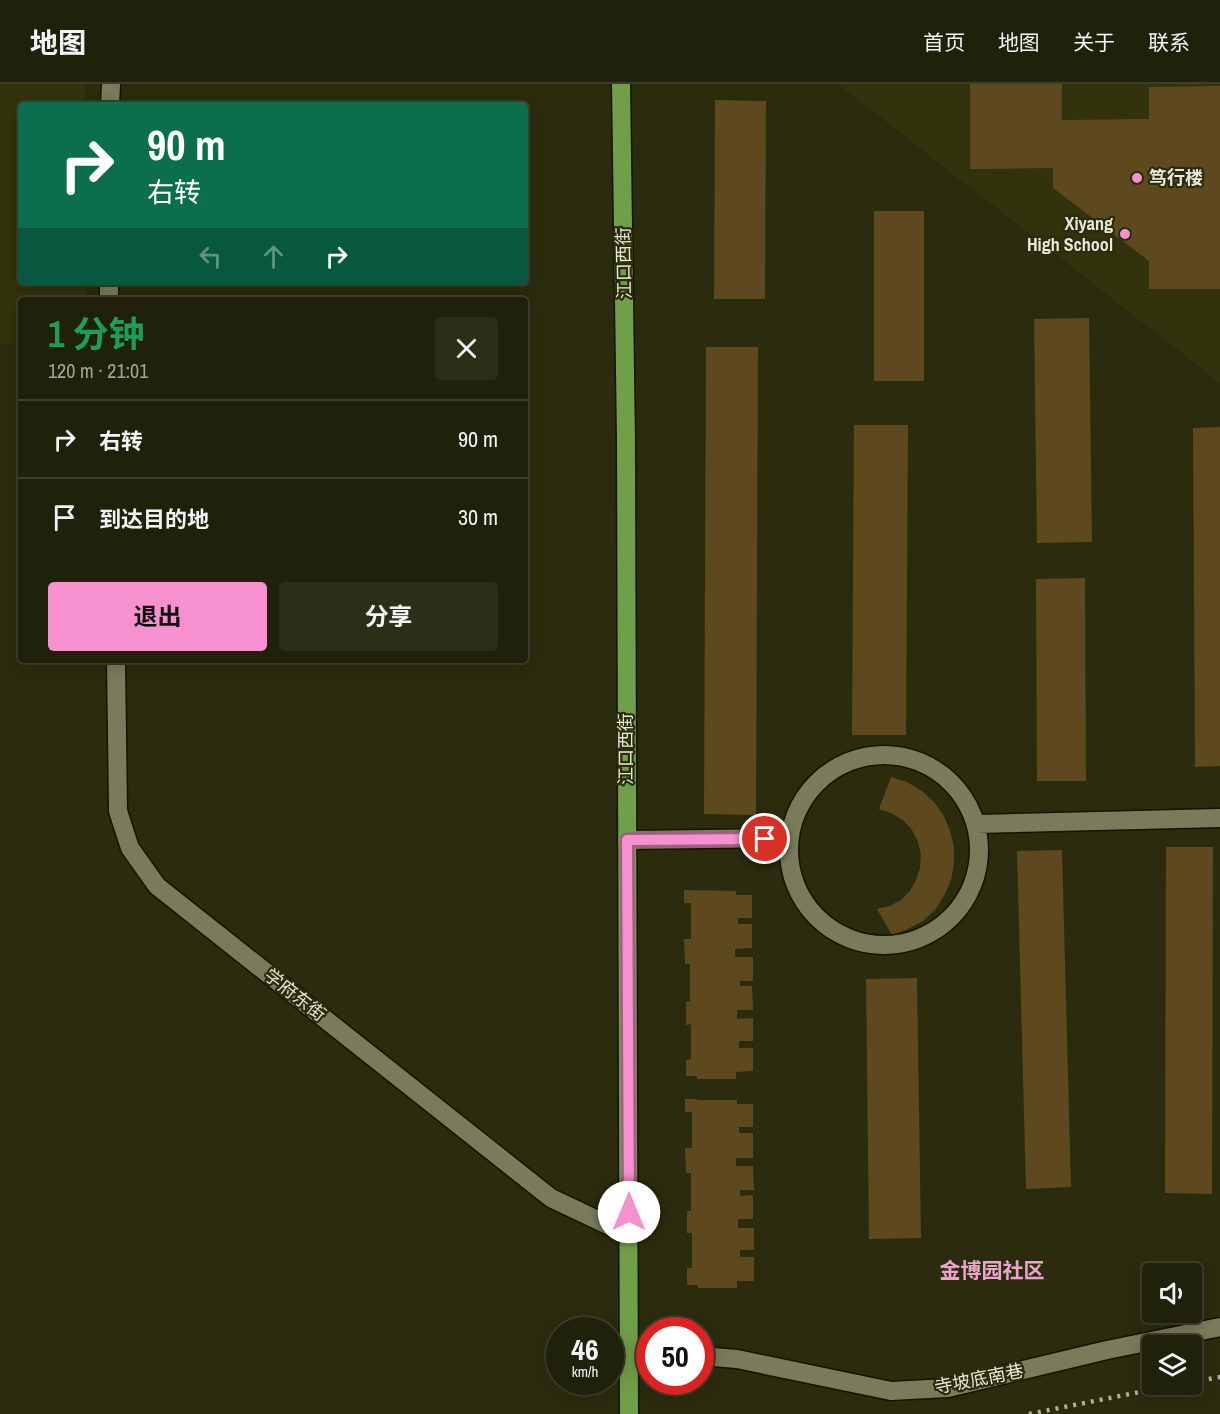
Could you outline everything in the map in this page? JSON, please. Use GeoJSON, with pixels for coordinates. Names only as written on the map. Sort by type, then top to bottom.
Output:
{"type":"FeatureCollection","features":[{"type":"Feature","properties":{"kind":"main road","name":"江口西街"},"geometry":{"type":"LineString","coordinates":[[621,84],[626,441],[629,1414]]}},
{"type":"Feature","properties":{"kind":"street"},"geometry":{"type":"LineString","coordinates":[[110,102],[111,84]]}},
{"type":"Feature","properties":{"kind":"street","name":"学府东街"},"geometry":{"type":"LineString","coordinates":[[116,663],[118,811],[130,848],[157,886],[551,1198],[629,1235]]}},
{"type":"Feature","properties":{"kind":"street"},"geometry":{"type":"LineString","coordinates":[[885,754],[906,756],[925,763],[957,788],[976,824],[980,844],[973,885],[963,904],[949,920],[933,932],[914,941],[894,945],[873,945],[838,934],[822,924],[810,910],[799,895],[792,878],[789,838],[801,802],[813,785],[828,772],[846,762],[865,756],[885,754]]}},
{"type":"Feature","properties":{"kind":"street"},"geometry":{"type":"LineString","coordinates":[[976,824],[1220,818]]}},
{"type":"Feature","properties":{"kind":"street"},"geometry":{"type":"LineString","coordinates":[[627,840],[789,838]]}},
{"type":"Feature","properties":{"kind":"street","name":"寺坡底南巷"},"geometry":{"type":"LineString","coordinates":[[714,1357],[737,1359],[891,1391],[948,1388],[1107,1350],[1220,1327]]}},
{"type":"Feature","properties":{"kind":"street"},"geometry":{"type":"LineString","coordinates":[[629,1348],[636,1349]]}},
{"type":"Feature","properties":{"kind":"shaded area"},"geometry":{"type":"Polygon","coordinates":[[[0,84],[85,84],[85,102],[18,102],[18,285],[86,285],[86,297],[18,297],[18,344],[0,344],[0,84]]]}},
{"type":"Feature","properties":{"kind":"shaded area","name":"Xiyang High School"},"geometry":{"type":"Polygon","coordinates":[[[838,84],[1220,84],[1220,383],[838,84]]]}},
{"type":"Feature","properties":{"kind":"building","name":"笃行楼"},"geometry":{"type":"Polygon","coordinates":[[[970,84],[1062,84],[1062,120],[1149,119],[1149,87],[1220,86],[1220,289],[1149,289],[1149,261],[1053,188],[1053,168],[970,169],[970,84]]]}},
{"type":"Feature","properties":{"kind":"building"},"geometry":{"type":"Polygon","coordinates":[[[715,100],[766,101],[765,299],[714,299],[715,100]]]}},
{"type":"Feature","properties":{"kind":"building"},"geometry":{"type":"Polygon","coordinates":[[[874,211],[924,211],[924,381],[874,381],[874,211]]]}},
{"type":"Feature","properties":{"kind":"building"},"geometry":{"type":"Polygon","coordinates":[[[1089,318],[1092,542],[1037,543],[1034,319],[1089,318]]]}},
{"type":"Feature","properties":{"kind":"building"},"geometry":{"type":"Polygon","coordinates":[[[706,347],[758,347],[756,815],[704,814],[706,347]]]}},
{"type":"Feature","properties":{"kind":"building"},"geometry":{"type":"Polygon","coordinates":[[[854,425],[908,425],[906,735],[852,735],[854,425]]]}},
{"type":"Feature","properties":{"kind":"building"},"geometry":{"type":"Polygon","coordinates":[[[1220,427],[1220,766],[1195,767],[1193,428],[1220,427]]]}},
{"type":"Feature","properties":{"kind":"building"},"geometry":{"type":"Polygon","coordinates":[[[1085,578],[1086,781],[1037,781],[1036,579],[1085,578]]]}},
{"type":"Feature","properties":{"kind":"building"},"geometry":{"type":"Polygon","coordinates":[[[891,777],[907,782],[934,802],[944,816],[954,847],[951,880],[935,910],[923,921],[892,935],[877,909],[901,900],[910,891],[920,868],[921,855],[912,830],[903,820],[879,809],[891,777]]]}},
{"type":"Feature","properties":{"kind":"building"},"geometry":{"type":"Polygon","coordinates":[[[1166,847],[1213,847],[1212,1194],[1165,1193],[1166,847]]]}},
{"type":"Feature","properties":{"kind":"building"},"geometry":{"type":"Polygon","coordinates":[[[1062,850],[1071,1187],[1026,1189],[1017,851],[1062,850]]]}},
{"type":"Feature","properties":{"kind":"building"},"geometry":{"type":"Polygon","coordinates":[[[684,890],[736,891],[736,895],[752,895],[752,918],[738,918],[738,924],[752,924],[752,948],[735,949],[735,957],[753,957],[753,981],[740,981],[740,986],[752,986],[753,1010],[737,1010],[737,1019],[753,1018],[753,1041],[739,1041],[739,1048],[753,1048],[753,1071],[736,1072],[736,1079],[697,1079],[697,1076],[686,1076],[686,1060],[691,1059],[691,1024],[686,1025],[686,1002],[690,1002],[690,964],[685,964],[684,939],[691,939],[691,903],[684,903],[684,890]]]}},
{"type":"Feature","properties":{"kind":"building"},"geometry":{"type":"Polygon","coordinates":[[[917,978],[921,1238],[869,1239],[866,979],[917,978]]]}},
{"type":"Feature","properties":{"kind":"building"},"geometry":{"type":"Polygon","coordinates":[[[685,1099],[737,1100],[737,1104],[753,1104],[753,1127],[739,1127],[739,1133],[753,1133],[753,1158],[736,1158],[736,1166],[753,1166],[754,1190],[740,1190],[740,1196],[753,1195],[753,1219],[738,1219],[738,1228],[754,1228],[754,1250],[740,1250],[740,1257],[754,1257],[754,1281],[737,1281],[737,1288],[698,1288],[698,1285],[687,1285],[687,1268],[692,1268],[692,1233],[687,1233],[687,1211],[691,1211],[691,1173],[686,1173],[685,1148],[692,1148],[692,1112],[685,1112],[685,1099]]]}},
{"type":"Feature","properties":{"kind":"railway"},"geometry":{"type":"LineString","coordinates":[[1202,1380],[1220,1377]]}},
{"type":"Feature","properties":{"kind":"railway"},"geometry":{"type":"LineString","coordinates":[[1029,1414],[1142,1392]]}},
{"type":"Feature","properties":{"kind":"place","name":"笃行楼"},"geometry":{"type":"Point","coordinates":[1137,178]}},
{"type":"Feature","properties":{"kind":"place","name":"Xiyang High School"},"geometry":{"type":"Point","coordinates":[1125,234]}},
{"type":"Feature","properties":{"kind":"district","name":"金博园社区"},"geometry":{"type":"Point","coordinates":[992,1271]}},
{"type":"Feature","properties":{"kind":"route"},"geometry":{"type":"LineString","coordinates":[[629,1212],[627,840],[765,839]]}}]}
